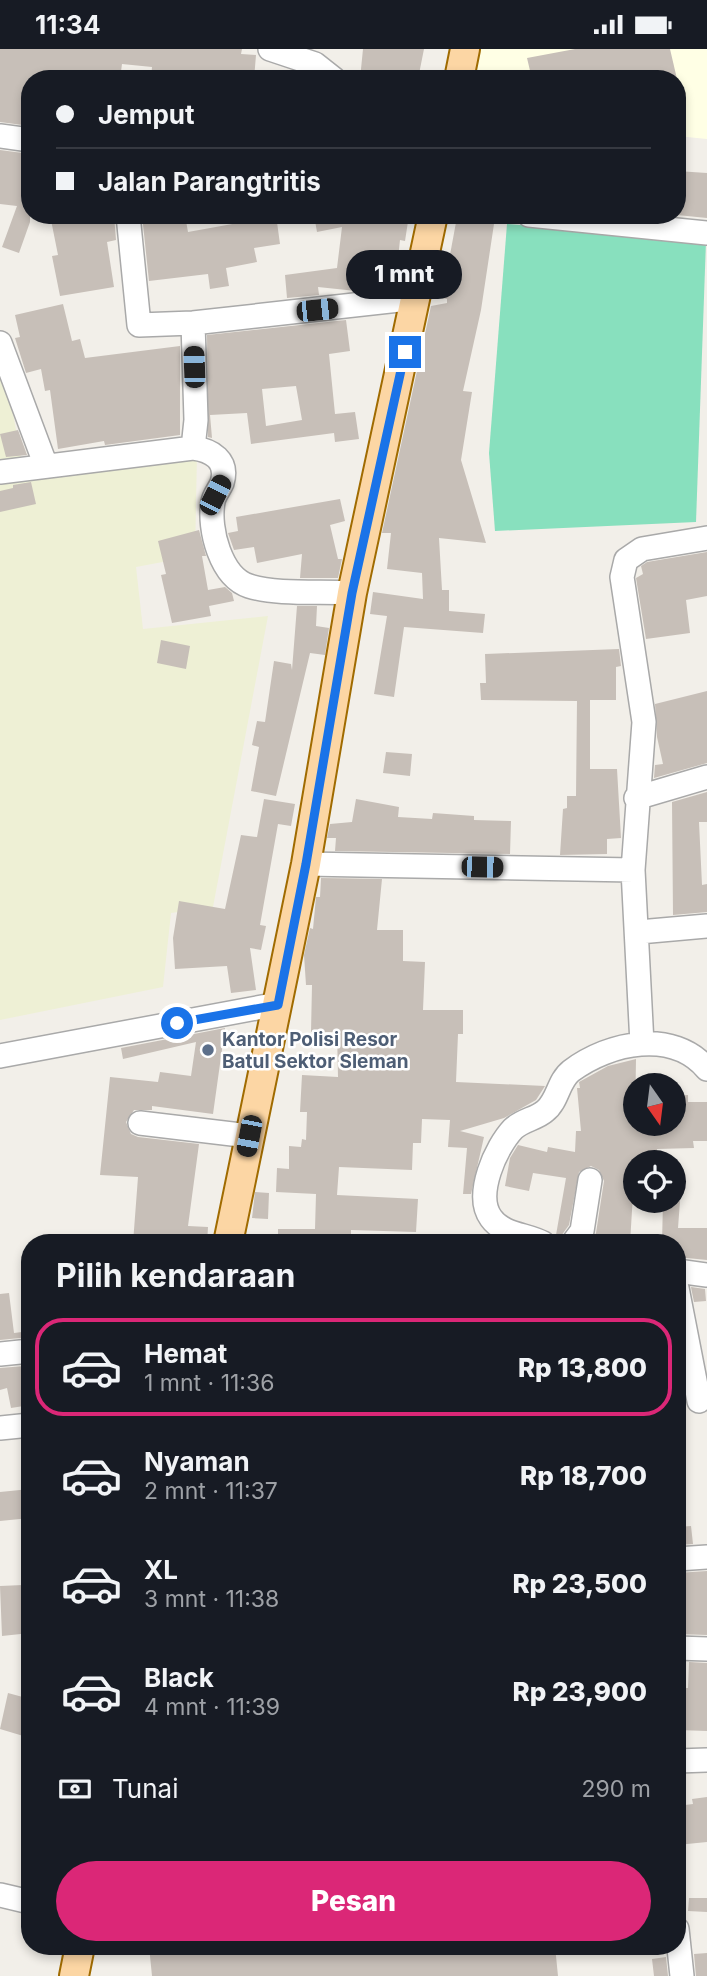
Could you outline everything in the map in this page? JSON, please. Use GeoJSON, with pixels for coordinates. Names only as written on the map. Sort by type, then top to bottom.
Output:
{"type":"FeatureCollection","features":[{"type":"Feature","properties":{"kind":"main road"},"geometry":{"type":"LineString","coordinates":[[460,70],[464,49]]}},
{"type":"Feature","properties":{"kind":"main road"},"geometry":{"type":"LineString","coordinates":[[230,1234],[306,864],[352,593],[431,224]]}},
{"type":"Feature","properties":{"kind":"main road"},"geometry":{"type":"LineString","coordinates":[[74,1976],[78,1955]]}},
{"type":"Feature","properties":{"kind":"street"},"geometry":{"type":"LineString","coordinates":[[270,49],[315,64],[323,70]]}},
{"type":"Feature","properties":{"kind":"street"},"geometry":{"type":"LineString","coordinates":[[0,136],[21,139]]}},
{"type":"Feature","properties":{"kind":"street"},"geometry":{"type":"LineString","coordinates":[[129,224],[139,325],[193,323],[417,298]]}},
{"type":"Feature","properties":{"kind":"street"},"geometry":{"type":"LineString","coordinates":[[618,224],[707,233]]}},
{"type":"Feature","properties":{"kind":"street"},"geometry":{"type":"LineString","coordinates":[[193,323],[196,420],[193,448]]}},
{"type":"Feature","properties":{"kind":"street"},"geometry":{"type":"LineString","coordinates":[[0,343],[47,466]]}},
{"type":"Feature","properties":{"kind":"street"},"geometry":{"type":"LineString","coordinates":[[0,472],[193,448],[214,453],[222,467],[222,481],[212,510],[221,558],[233,578],[249,586],[266,589],[352,593]]}},
{"type":"Feature","properties":{"kind":"street"},"geometry":{"type":"LineString","coordinates":[[642,1044],[639,932],[633,870],[636,798],[644,722],[622,577],[632,553],[707,538]]}},
{"type":"Feature","properties":{"kind":"street"},"geometry":{"type":"LineString","coordinates":[[636,798],[707,777]]}},
{"type":"Feature","properties":{"kind":"street"},"geometry":{"type":"LineString","coordinates":[[306,864],[374,863],[407,866],[633,870]]}},
{"type":"Feature","properties":{"kind":"street"},"geometry":{"type":"LineString","coordinates":[[639,932],[707,926]]}},
{"type":"Feature","properties":{"kind":"street"},"geometry":{"type":"LineString","coordinates":[[0,1056],[278,1005]]}},
{"type":"Feature","properties":{"kind":"street"},"geometry":{"type":"LineString","coordinates":[[518,1234],[502,1228],[489,1213],[488,1180],[502,1143],[514,1128],[548,1108],[570,1072],[606,1053],[642,1044],[680,1047],[690,1051],[707,1069]]}},
{"type":"Feature","properties":{"kind":"street"},"geometry":{"type":"LineString","coordinates":[[140,1123],[249,1136]]}},
{"type":"Feature","properties":{"kind":"street"},"geometry":{"type":"LineString","coordinates":[[580,1234],[590,1180]]}},
{"type":"Feature","properties":{"kind":"street"},"geometry":{"type":"LineString","coordinates":[[686,1272],[707,1275]]}},
{"type":"Feature","properties":{"kind":"street"},"geometry":{"type":"LineString","coordinates":[[686,1334],[699,1401]]}},
{"type":"Feature","properties":{"kind":"street"},"geometry":{"type":"LineString","coordinates":[[0,1354],[21,1352]]}},
{"type":"Feature","properties":{"kind":"street"},"geometry":{"type":"LineString","coordinates":[[0,1428],[21,1426]]}},
{"type":"Feature","properties":{"kind":"street"},"geometry":{"type":"LineString","coordinates":[[686,1558],[707,1557]]}},
{"type":"Feature","properties":{"kind":"street"},"geometry":{"type":"LineString","coordinates":[[686,1648],[707,1649]]}},
{"type":"Feature","properties":{"kind":"street"},"geometry":{"type":"LineString","coordinates":[[686,1761],[707,1760]]}},
{"type":"Feature","properties":{"kind":"street"},"geometry":{"type":"LineString","coordinates":[[0,1895],[21,1900]]}},
{"type":"Feature","properties":{"kind":"street"},"geometry":{"type":"LineString","coordinates":[[680,1955],[682,1976]]}},
{"type":"Feature","properties":{"kind":"shaded area"},"geometry":{"type":"Polygon","coordinates":[[[479,49],[707,49],[707,139],[686,137],[686,70],[475,70],[479,49]]]}},
{"type":"Feature","properties":{"kind":"shaded area"},"geometry":{"type":"Polygon","coordinates":[[[0,341],[23,469],[197,454],[195,556],[136,567],[143,629],[268,616],[213,907],[171,913],[163,987],[0,1020],[0,341]]]}},
{"type":"Feature","properties":{"kind":"green space"},"geometry":{"type":"Polygon","coordinates":[[[507,224],[706,241],[696,522],[495,531],[489,453],[507,224]]]}},
{"type":"Feature","properties":{"kind":"building"},"geometry":{"type":"Polygon","coordinates":[[[0,49],[242,49],[241,54],[256,55],[255,70],[152,70],[152,67],[122,64],[121,70],[21,70],[21,125],[0,122],[0,49]]]}},
{"type":"Feature","properties":{"kind":"building"},"geometry":{"type":"Polygon","coordinates":[[[363,49],[424,49],[420,70],[361,70],[363,49]]]}},
{"type":"Feature","properties":{"kind":"building"},"geometry":{"type":"Polygon","coordinates":[[[575,49],[670,49],[675,70],[530,70],[527,58],[575,49]]]}},
{"type":"Feature","properties":{"kind":"building"},"geometry":{"type":"Polygon","coordinates":[[[0,150],[21,153],[21,224],[29,224],[19,253],[2,247],[17,206],[0,204],[0,150]]]}},
{"type":"Feature","properties":{"kind":"building"},"geometry":{"type":"Polygon","coordinates":[[[686,172],[707,173],[707,218],[686,216],[686,172]]]}},
{"type":"Feature","properties":{"kind":"building"},"geometry":{"type":"Polygon","coordinates":[[[52,224],[115,224],[116,240],[107,242],[114,287],[60,296],[52,256],[58,255],[52,224]]]}},
{"type":"Feature","properties":{"kind":"building"},"geometry":{"type":"Polygon","coordinates":[[[143,224],[187,224],[188,232],[232,224],[277,224],[280,244],[254,248],[257,262],[226,268],[229,286],[210,289],[208,274],[149,281],[143,224]]]}},
{"type":"Feature","properties":{"kind":"building"},"geometry":{"type":"Polygon","coordinates":[[[316,224],[408,224],[405,241],[400,240],[395,286],[356,291],[318,287],[319,295],[287,298],[285,275],[337,268],[342,227],[317,232],[316,224]]]}},
{"type":"Feature","properties":{"kind":"building"},"geometry":{"type":"Polygon","coordinates":[[[456,224],[494,224],[481,310],[463,391],[472,392],[461,460],[486,543],[439,538],[442,590],[449,590],[449,611],[485,614],[483,633],[404,627],[394,697],[374,694],[387,616],[370,614],[373,592],[423,599],[422,573],[387,569],[391,533],[382,533],[431,306],[447,303],[447,299],[442,298],[456,224]]]}},
{"type":"Feature","properties":{"kind":"building"},"geometry":{"type":"Polygon","coordinates":[[[63,304],[72,341],[80,339],[85,358],[180,346],[180,435],[105,445],[104,441],[58,449],[50,390],[45,391],[41,369],[26,373],[15,338],[20,337],[15,315],[63,304]]]}},
{"type":"Feature","properties":{"kind":"building"},"geometry":{"type":"Polygon","coordinates":[[[346,320],[350,351],[329,354],[335,414],[355,412],[359,439],[335,442],[334,433],[251,444],[247,413],[210,415],[212,438],[208,437],[207,335],[346,320]],[[296,386],[262,389],[266,426],[302,420],[296,386]]]}},
{"type":"Feature","properties":{"kind":"building"},"geometry":{"type":"Polygon","coordinates":[[[18,430],[27,455],[6,457],[0,434],[18,430]]]}},
{"type":"Feature","properties":{"kind":"building"},"geometry":{"type":"Polygon","coordinates":[[[31,482],[36,504],[0,512],[0,491],[13,488],[13,485],[31,482]]]}},
{"type":"Feature","properties":{"kind":"building"},"geometry":{"type":"Polygon","coordinates":[[[340,499],[345,521],[330,525],[338,559],[342,559],[338,578],[300,578],[302,554],[257,563],[254,547],[234,550],[228,533],[238,531],[236,517],[340,499]]]}},
{"type":"Feature","properties":{"kind":"building"},"geometry":{"type":"Polygon","coordinates":[[[199,530],[206,556],[202,556],[208,590],[225,587],[232,593],[234,601],[209,606],[211,616],[172,623],[161,575],[166,574],[158,541],[199,530]]]}},
{"type":"Feature","properties":{"kind":"building"},"geometry":{"type":"Polygon","coordinates":[[[707,552],[707,596],[686,600],[690,633],[646,639],[636,578],[643,574],[641,566],[647,562],[707,552]]]}},
{"type":"Feature","properties":{"kind":"building"},"geometry":{"type":"Polygon","coordinates":[[[297,606],[317,606],[316,626],[329,628],[325,655],[310,653],[276,796],[251,791],[259,747],[252,745],[257,721],[265,722],[274,661],[291,664],[292,670],[297,606]]]}},
{"type":"Feature","properties":{"kind":"building"},"geometry":{"type":"Polygon","coordinates":[[[161,640],[190,646],[186,669],[157,663],[161,640]]]}},
{"type":"Feature","properties":{"kind":"building"},"geometry":{"type":"Polygon","coordinates":[[[619,649],[621,666],[616,667],[616,700],[590,700],[590,769],[617,769],[621,838],[607,839],[607,854],[560,855],[563,809],[567,808],[567,796],[576,796],[577,701],[481,700],[480,683],[486,683],[485,654],[619,649]]]}},
{"type":"Feature","properties":{"kind":"building"},"geometry":{"type":"Polygon","coordinates":[[[707,691],[707,763],[654,778],[655,765],[663,764],[657,737],[655,704],[707,691]]]}},
{"type":"Feature","properties":{"kind":"building"},"geometry":{"type":"Polygon","coordinates":[[[386,752],[412,754],[410,776],[383,773],[386,752]]]}},
{"type":"Feature","properties":{"kind":"building"},"geometry":{"type":"Polygon","coordinates":[[[707,792],[707,822],[699,822],[702,885],[707,884],[707,912],[673,915],[672,802],[707,792]]]}},
{"type":"Feature","properties":{"kind":"building"},"geometry":{"type":"Polygon","coordinates":[[[264,799],[295,804],[291,826],[278,824],[260,925],[266,926],[261,950],[250,948],[256,990],[231,993],[227,966],[175,969],[173,938],[179,901],[225,909],[241,835],[257,837],[264,799]]]}},
{"type":"Feature","properties":{"kind":"building"},"geometry":{"type":"Polygon","coordinates":[[[356,799],[399,807],[398,817],[432,819],[433,813],[474,816],[474,820],[511,821],[510,854],[335,851],[336,838],[327,838],[330,824],[352,822],[356,799]]]}},
{"type":"Feature","properties":{"kind":"building"},"geometry":{"type":"Polygon","coordinates":[[[321,878],[382,879],[377,930],[403,930],[403,961],[425,962],[423,1010],[463,1010],[463,1034],[458,1034],[456,1082],[545,1086],[536,1100],[504,1118],[460,1131],[484,1137],[471,1194],[463,1194],[467,1148],[448,1147],[450,1120],[422,1119],[421,1143],[413,1143],[412,1170],[339,1167],[337,1195],[418,1199],[416,1232],[351,1230],[351,1234],[278,1234],[278,1229],[315,1229],[316,1194],[276,1192],[277,1168],[289,1169],[289,1146],[301,1147],[302,1139],[306,1140],[307,1112],[300,1112],[302,1075],[338,1077],[337,1032],[311,1032],[312,985],[306,985],[304,955],[310,928],[313,929],[316,897],[320,897],[321,878]]]}},
{"type":"Feature","properties":{"kind":"building"},"geometry":{"type":"Polygon","coordinates":[[[225,1028],[213,1114],[152,1106],[152,1110],[134,1110],[126,1122],[131,1134],[138,1137],[199,1144],[188,1226],[208,1227],[208,1234],[134,1234],[138,1177],[100,1175],[110,1077],[158,1082],[160,1072],[191,1076],[196,1042],[123,1059],[121,1048],[225,1028]]]}},
{"type":"Feature","properties":{"kind":"building"},"geometry":{"type":"Polygon","coordinates":[[[636,1059],[636,1073],[623,1073],[623,1136],[686,1136],[686,1095],[688,1102],[707,1102],[707,1141],[693,1141],[694,1148],[623,1150],[623,1213],[632,1213],[631,1234],[596,1234],[604,1181],[599,1170],[591,1166],[579,1172],[569,1225],[562,1234],[556,1234],[566,1178],[533,1173],[529,1191],[505,1186],[510,1158],[518,1145],[547,1152],[548,1147],[575,1152],[576,1131],[581,1131],[577,1088],[580,1088],[579,1082],[608,1066],[636,1059]]]}},
{"type":"Feature","properties":{"kind":"building"},"geometry":{"type":"Polygon","coordinates":[[[255,1192],[269,1193],[268,1219],[252,1218],[255,1192]]]}},
{"type":"Feature","properties":{"kind":"building"},"geometry":{"type":"Polygon","coordinates":[[[663,1213],[679,1213],[678,1228],[707,1228],[707,1260],[686,1258],[686,1234],[662,1234],[663,1213]]]}},
{"type":"Feature","properties":{"kind":"building"},"geometry":{"type":"Polygon","coordinates":[[[691,1287],[705,1289],[706,1301],[694,1302],[691,1287]]]}},
{"type":"Feature","properties":{"kind":"building"},"geometry":{"type":"Polygon","coordinates":[[[9,1293],[14,1333],[21,1332],[21,1338],[0,1340],[0,1294],[9,1293]]]}},
{"type":"Feature","properties":{"kind":"building"},"geometry":{"type":"Polygon","coordinates":[[[21,1366],[21,1406],[11,1408],[7,1388],[0,1390],[0,1368],[21,1366]]]}},
{"type":"Feature","properties":{"kind":"building"},"geometry":{"type":"Polygon","coordinates":[[[21,1490],[21,1519],[0,1521],[0,1492],[21,1490]]]}},
{"type":"Feature","properties":{"kind":"building"},"geometry":{"type":"Polygon","coordinates":[[[686,1526],[691,1526],[693,1544],[686,1544],[686,1526]]]}},
{"type":"Feature","properties":{"kind":"building"},"geometry":{"type":"Polygon","coordinates":[[[707,1571],[707,1635],[686,1634],[686,1572],[707,1571]]]}},
{"type":"Feature","properties":{"kind":"building"},"geometry":{"type":"Polygon","coordinates":[[[21,1585],[21,1634],[2,1636],[0,1586],[21,1585]]]}},
{"type":"Feature","properties":{"kind":"building"},"geometry":{"type":"Polygon","coordinates":[[[689,1662],[707,1663],[707,1731],[686,1730],[689,1662]]]}},
{"type":"Feature","properties":{"kind":"building"},"geometry":{"type":"Polygon","coordinates":[[[8,1693],[21,1697],[21,1735],[0,1729],[8,1693]]]}},
{"type":"Feature","properties":{"kind":"building"},"geometry":{"type":"Polygon","coordinates":[[[707,1797],[707,1842],[686,1844],[686,1805],[693,1804],[692,1799],[707,1797]]]}},
{"type":"Feature","properties":{"kind":"building"},"geometry":{"type":"Polygon","coordinates":[[[689,1898],[707,1898],[707,1912],[688,1911],[689,1898]]]}},
{"type":"Feature","properties":{"kind":"building"},"geometry":{"type":"Polygon","coordinates":[[[707,1953],[707,1976],[696,1976],[694,1954],[707,1953]]]}},
{"type":"Feature","properties":{"kind":"building"},"geometry":{"type":"Polygon","coordinates":[[[150,1955],[556,1955],[558,1976],[152,1976],[150,1955]]]}},
{"type":"Feature","properties":{"kind":"building"},"geometry":{"type":"Polygon","coordinates":[[[666,1957],[668,1976],[654,1976],[652,1959],[666,1957]]]}},
{"type":"Feature","properties":{"kind":"place","name":"Kantor Polisi Resor Batul Sektor Sleman"},"geometry":{"type":"Point","coordinates":[208,1050]}},
{"type":"Feature","properties":{"kind":"route"},"geometry":{"type":"LineString","coordinates":[[177,1023],[278,1005],[306,864],[352,593],[405,352]]}}]}
